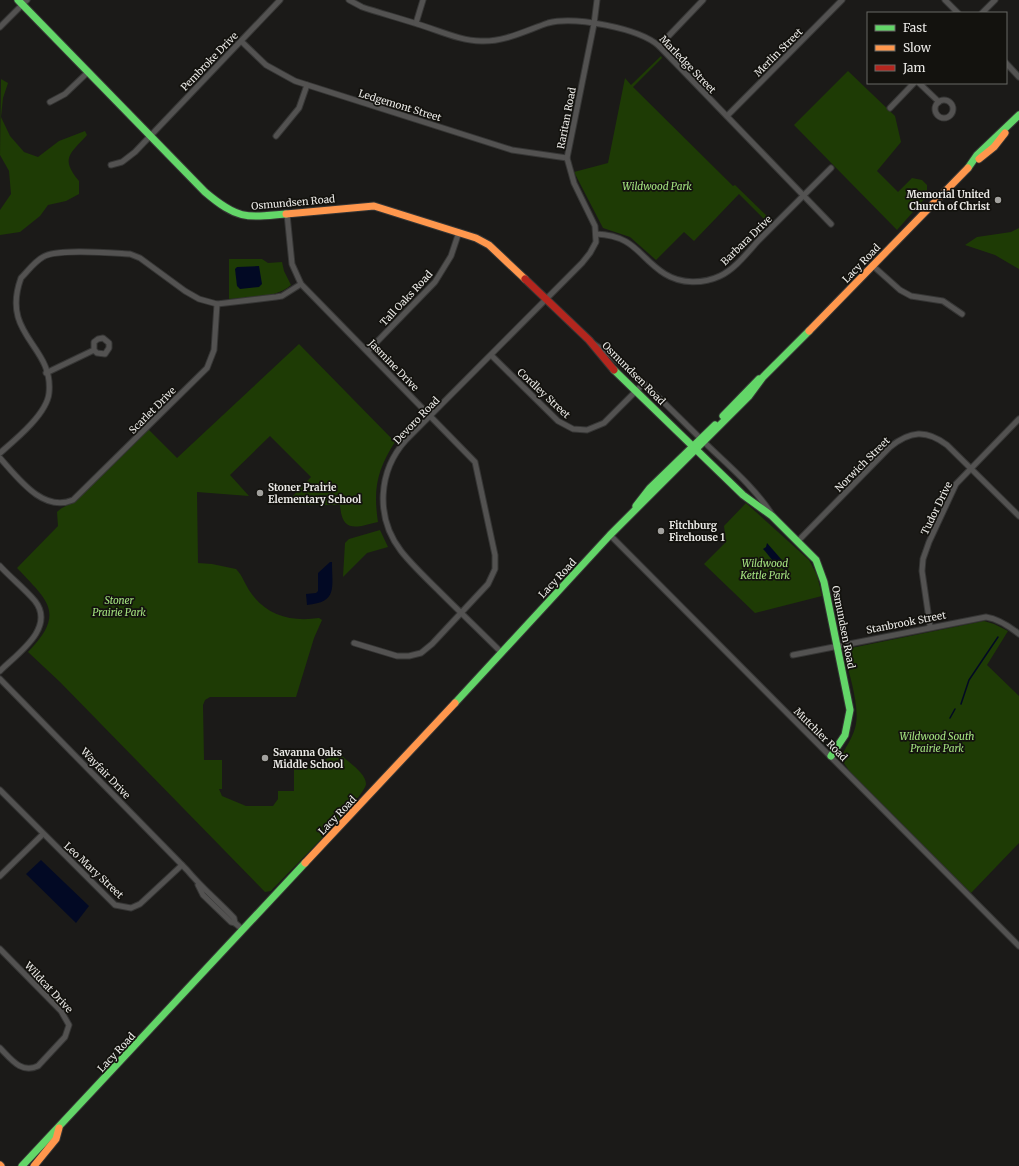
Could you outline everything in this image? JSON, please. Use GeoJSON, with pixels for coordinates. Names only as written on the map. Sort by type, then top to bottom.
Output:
{"type":"FeatureCollection","features":[{"type":"Feature","properties":{"kind":"street","name":"Pembroke Drive"},"geometry":{"type":"LineString","coordinates":[[111,165],[122,162],[150,135],[280,0]]}},
{"type":"Feature","properties":{"kind":"street","name":"Marledge Street"},"geometry":{"type":"LineString","coordinates":[[349,0],[362,7],[454,36],[483,42],[508,37],[549,23],[563,21],[594,24],[638,33],[652,40],[831,224]]}},
{"type":"Feature","properties":{"kind":"street"},"geometry":{"type":"LineString","coordinates":[[416,23],[423,0]]}},
{"type":"Feature","properties":{"kind":"street","name":"Raritan Road"},"geometry":{"type":"LineString","coordinates":[[596,234],[593,219],[574,183],[567,158],[594,24],[597,0]]}},
{"type":"Feature","properties":{"kind":"street"},"geometry":{"type":"LineString","coordinates":[[658,46],[703,0]]}},
{"type":"Feature","properties":{"kind":"street","name":"Merlin Street"},"geometry":{"type":"LineString","coordinates":[[727,116],[842,0]]}},
{"type":"Feature","properties":{"kind":"street"},"geometry":{"type":"LineString","coordinates":[[945,0],[957,12]]}},
{"type":"Feature","properties":{"kind":"street"},"geometry":{"type":"LineString","coordinates":[[983,12],[995,0]]}},
{"type":"Feature","properties":{"kind":"street"},"geometry":{"type":"LineString","coordinates":[[0,27],[22,2]]}},
{"type":"Feature","properties":{"kind":"street","name":"Osmundsen Road"},"geometry":{"type":"LineString","coordinates":[[22,2],[88,73],[205,192],[224,208],[239,215],[248,217],[374,206],[459,232],[489,245],[589,340],[613,356],[644,383],[739,476],[762,500],[772,516]]}},
{"type":"Feature","properties":{"kind":"street","name":"Ledgemont Street"},"geometry":{"type":"LineString","coordinates":[[241,41],[266,65],[276,72],[307,85],[512,150],[567,158]]}},
{"type":"Feature","properties":{"kind":"street"},"geometry":{"type":"LineString","coordinates":[[1007,64],[1019,77]]}},
{"type":"Feature","properties":{"kind":"street"},"geometry":{"type":"LineString","coordinates":[[50,102],[65,94],[88,73]]}},
{"type":"Feature","properties":{"kind":"street"},"geometry":{"type":"LineString","coordinates":[[890,108],[913,84]]}},
{"type":"Feature","properties":{"kind":"street"},"geometry":{"type":"LineString","coordinates":[[920,84],[939,102]]}},
{"type":"Feature","properties":{"kind":"street"},"geometry":{"type":"LineString","coordinates":[[276,136],[299,108],[307,85]]}},
{"type":"Feature","properties":{"kind":"street","name":"Lacy Road"},"geometry":{"type":"LineString","coordinates":[[22,1166],[50,1135],[60,1128],[242,929],[629,516],[650,488],[750,396],[763,377],[973,162],[994,147],[1007,127],[1019,115]]}},
{"type":"Feature","properties":{"kind":"street","name":"Barbara Drive"},"geometry":{"type":"LineString","coordinates":[[596,234],[614,236],[629,242],[658,269],[675,279],[685,282],[701,282],[721,276],[728,270],[831,168]]}},
{"type":"Feature","properties":{"kind":"street","name":"Jasmine Drive"},"geometry":{"type":"LineString","coordinates":[[287,214],[292,264],[301,284],[475,462],[495,555],[495,569],[488,584],[432,644],[415,655],[397,656],[354,643]]}},
{"type":"Feature","properties":{"kind":"street","name":"Tall Oaks Road"},"geometry":{"type":"LineString","coordinates":[[368,351],[436,282],[451,256],[459,232]]}},
{"type":"Feature","properties":{"kind":"street","name":"Devoro Road"},"geometry":{"type":"LineString","coordinates":[[502,653],[401,551],[392,538],[384,517],[384,489],[390,464],[403,444],[492,356],[590,253],[596,242],[596,234]]}},
{"type":"Feature","properties":{"kind":"street"},"geometry":{"type":"LineString","coordinates":[[13,288],[37,262],[47,255],[61,253],[130,254],[140,258],[185,291],[199,299],[217,304],[282,296],[301,284]]}},
{"type":"Feature","properties":{"kind":"street"},"geometry":{"type":"LineString","coordinates":[[872,266],[900,290],[911,296],[943,301],[962,314]]}},
{"type":"Feature","properties":{"kind":"street","name":"Scarlet Drive"},"geometry":{"type":"LineString","coordinates":[[0,458],[39,497],[51,503],[67,502],[80,494],[207,368],[214,350],[217,304]]}},
{"type":"Feature","properties":{"kind":"street","name":"Osmundsen Road"},"geometry":{"type":"LineString","coordinates":[[589,340],[605,361],[637,390],[732,484],[756,506],[772,516],[816,560],[821,570],[850,717],[846,736],[831,756]]}},
{"type":"Feature","properties":{"kind":"street"},"geometry":{"type":"LineString","coordinates":[[46,373],[94,350]]}},
{"type":"Feature","properties":{"kind":"street"},"geometry":{"type":"LineString","coordinates":[[0,453],[42,411],[50,391],[46,373],[31,353]]}},
{"type":"Feature","properties":{"kind":"street","name":"Cordley Street"},"geometry":{"type":"LineString","coordinates":[[492,356],[558,421],[572,429],[587,430],[604,424],[644,383]]}},
{"type":"Feature","properties":{"kind":"street","name":"Tudor Drive"},"geometry":{"type":"LineString","coordinates":[[930,626],[922,584],[923,559],[929,542],[956,484],[1019,419]]}},
{"type":"Feature","properties":{"kind":"street","name":"Norwich Street"},"geometry":{"type":"LineString","coordinates":[[798,541],[890,447],[900,439],[910,435],[922,433],[939,438],[1019,516]]}},
{"type":"Feature","properties":{"kind":"street"},"geometry":{"type":"LineString","coordinates":[[732,484],[739,476]]}},
{"type":"Feature","properties":{"kind":"street","name":"Mutchler Road"},"geometry":{"type":"LineString","coordinates":[[610,535],[1019,946]]}},
{"type":"Feature","properties":{"kind":"street"},"geometry":{"type":"LineString","coordinates":[[0,566],[35,601],[40,609],[42,619],[36,635],[0,671]]}},
{"type":"Feature","properties":{"kind":"street","name":"Stanbrook Street"},"geometry":{"type":"LineString","coordinates":[[793,655],[930,626],[986,617],[995,618],[1019,634]]}},
{"type":"Feature","properties":{"kind":"street","name":"Wayfair Drive"},"geometry":{"type":"LineString","coordinates":[[0,679],[182,865],[197,882],[203,895],[231,922],[235,923],[242,929]]}},
{"type":"Feature","properties":{"kind":"street","name":"Leo Mary Street"},"geometry":{"type":"LineString","coordinates":[[0,790],[110,901],[123,908],[132,908],[140,904],[182,865]]}},
{"type":"Feature","properties":{"kind":"street"},"geometry":{"type":"LineString","coordinates":[[0,876],[43,834]]}},
{"type":"Feature","properties":{"kind":"street","name":"Wildcat Drive"},"geometry":{"type":"LineString","coordinates":[[0,949],[62,1011],[69,1025],[65,1037],[38,1066],[28,1069],[17,1065],[0,1048]]}},
{"type":"Feature","properties":{"kind":"street","name":"Lacy Road"},"geometry":{"type":"LineString","coordinates":[[34,1166],[56,1139],[60,1128]]}},
{"type":"Feature","properties":{"kind":"green space","name":"Wildwood Park"},"geometry":{"type":"Polygon","coordinates":[[[661,56],[662,58],[633,87],[733,186],[735,185],[772,221],[769,224],[739,194],[694,241],[684,232],[656,260],[630,237],[603,228],[574,172],[608,163],[625,78],[631,85],[661,56]]]}},
{"type":"Feature","properties":{"kind":"green space"},"geometry":{"type":"Polygon","coordinates":[[[848,71],[895,116],[901,142],[877,171],[898,192],[912,178],[922,180],[927,185],[927,196],[897,230],[794,125],[848,71]]]}},
{"type":"Feature","properties":{"kind":"green space"},"geometry":{"type":"Polygon","coordinates":[[[1,79],[8,83],[3,98],[1,117],[10,136],[24,152],[38,157],[59,141],[85,131],[87,135],[72,152],[69,161],[73,173],[79,181],[79,194],[66,201],[48,205],[40,216],[20,232],[0,235],[0,210],[11,194],[9,171],[0,155],[1,79]]]}},
{"type":"Feature","properties":{"kind":"green space"},"geometry":{"type":"Polygon","coordinates":[[[1019,228],[1019,269],[995,255],[965,245],[977,237],[1011,232],[1019,228]]]}},
{"type":"Feature","properties":{"kind":"green space"},"geometry":{"type":"Polygon","coordinates":[[[229,259],[262,259],[268,263],[282,262],[284,271],[291,285],[285,290],[270,295],[229,299],[229,259]]]}},
{"type":"Feature","properties":{"kind":"green space","name":"Stoner Prairie Park"},"geometry":{"type":"Polygon","coordinates":[[[299,344],[395,442],[384,462],[378,480],[376,500],[378,522],[363,526],[352,526],[347,524],[341,514],[340,505],[299,505],[299,501],[288,501],[311,477],[270,436],[230,475],[249,496],[197,492],[198,563],[236,569],[257,601],[272,612],[290,618],[319,618],[322,620],[314,638],[296,697],[210,697],[205,700],[203,705],[204,760],[222,760],[222,789],[219,789],[222,796],[246,806],[273,806],[278,799],[278,791],[294,791],[294,763],[315,763],[334,754],[341,755],[356,768],[363,776],[366,784],[353,804],[323,837],[271,891],[265,892],[60,682],[28,652],[40,639],[47,627],[49,617],[48,608],[44,599],[17,568],[58,526],[57,512],[78,499],[147,428],[177,458],[299,344]]]}},
{"type":"Feature","properties":{"kind":"green space","name":"Wildwood Kettle Park"},"geometry":{"type":"Polygon","coordinates":[[[746,503],[809,560],[817,575],[822,596],[755,613],[704,564],[726,542],[724,526],[746,503]]]}},
{"type":"Feature","properties":{"kind":"green space"},"geometry":{"type":"Polygon","coordinates":[[[380,530],[388,547],[367,553],[343,577],[345,543],[349,539],[380,530]]]}},
{"type":"Feature","properties":{"kind":"green space","name":"Wildwood South Prairie Park"},"geometry":{"type":"Polygon","coordinates":[[[984,621],[1008,631],[987,665],[1019,696],[1019,843],[971,893],[850,772],[841,759],[854,732],[857,711],[845,655],[851,648],[984,621]]]}},
{"type":"Feature","properties":{"kind":"water"},"geometry":{"type":"Polygon","coordinates":[[[259,266],[262,284],[259,287],[240,289],[237,286],[235,269],[237,267],[259,266]]]}},
{"type":"Feature","properties":{"kind":"water"},"geometry":{"type":"Polygon","coordinates":[[[767,543],[788,567],[787,570],[776,564],[763,549],[766,547],[767,543]]]}},
{"type":"Feature","properties":{"kind":"water"},"geometry":{"type":"Polygon","coordinates":[[[330,562],[332,562],[332,586],[329,597],[324,601],[307,605],[306,594],[316,593],[318,591],[318,573],[330,562]]]}},
{"type":"Feature","properties":{"kind":"water"},"geometry":{"type":"Polygon","coordinates":[[[41,860],[89,906],[76,923],[26,874],[41,860]]]}},
{"type":"Feature","properties":{"kind":"waterway"},"geometry":{"type":"LineString","coordinates":[[961,704],[969,680],[998,637]]}},
{"type":"Feature","properties":{"kind":"waterway"},"geometry":{"type":"LineString","coordinates":[[950,718],[955,709]]}},
{"type":"Feature","properties":{"kind":"traffic: fast"},"geometry":{"type":"LineString","coordinates":[[18,0],[205,192],[216,201],[242,215],[261,216],[286,214]]}},
{"type":"Feature","properties":{"kind":"traffic: fast"},"geometry":{"type":"LineString","coordinates":[[968,168],[977,155],[1019,115]]}},
{"type":"Feature","properties":{"kind":"traffic: fast"},"geometry":{"type":"LineString","coordinates":[[455,703],[610,535],[749,396],[763,377],[809,331]]}},
{"type":"Feature","properties":{"kind":"traffic: fast"},"geometry":{"type":"LineString","coordinates":[[614,370],[743,495],[772,516],[816,560],[824,582],[850,710],[845,735],[831,756]]}},
{"type":"Feature","properties":{"kind":"traffic: fast"},"geometry":{"type":"LineString","coordinates":[[723,416],[759,379]]}},
{"type":"Feature","properties":{"kind":"traffic: fast"},"geometry":{"type":"LineString","coordinates":[[636,506],[650,488],[715,425]]}},
{"type":"Feature","properties":{"kind":"traffic: fast"},"geometry":{"type":"LineString","coordinates":[[22,1166],[305,863]]}},
{"type":"Feature","properties":{"kind":"traffic: slow"},"geometry":{"type":"LineString","coordinates":[[979,159],[994,147],[1005,133]]}},
{"type":"Feature","properties":{"kind":"traffic: slow"},"geometry":{"type":"LineString","coordinates":[[809,331],[968,168]]}},
{"type":"Feature","properties":{"kind":"traffic: slow"},"geometry":{"type":"LineString","coordinates":[[286,214],[374,206],[476,238],[489,245],[525,279]]}},
{"type":"Feature","properties":{"kind":"traffic: slow"},"geometry":{"type":"LineString","coordinates":[[305,863],[455,703]]}},
{"type":"Feature","properties":{"kind":"traffic: slow"},"geometry":{"type":"LineString","coordinates":[[34,1166],[56,1139],[59,1128]]}},
{"type":"Feature","properties":{"kind":"traffic: jam"},"geometry":{"type":"LineString","coordinates":[[525,279],[589,340],[614,370]]}},
{"type":"Feature","properties":{"kind":"place","name":"Memorial United Church of Christ"},"geometry":{"type":"Point","coordinates":[998,200]}},
{"type":"Feature","properties":{"kind":"place","name":"Stoner Prairie Elementary School"},"geometry":{"type":"Point","coordinates":[260,493]}},
{"type":"Feature","properties":{"kind":"place","name":"Fitchburg Firehouse 1"},"geometry":{"type":"Point","coordinates":[661,531]}},
{"type":"Feature","properties":{"kind":"place","name":"Savanna Oaks Middle School"},"geometry":{"type":"Point","coordinates":[265,758]}}]}
